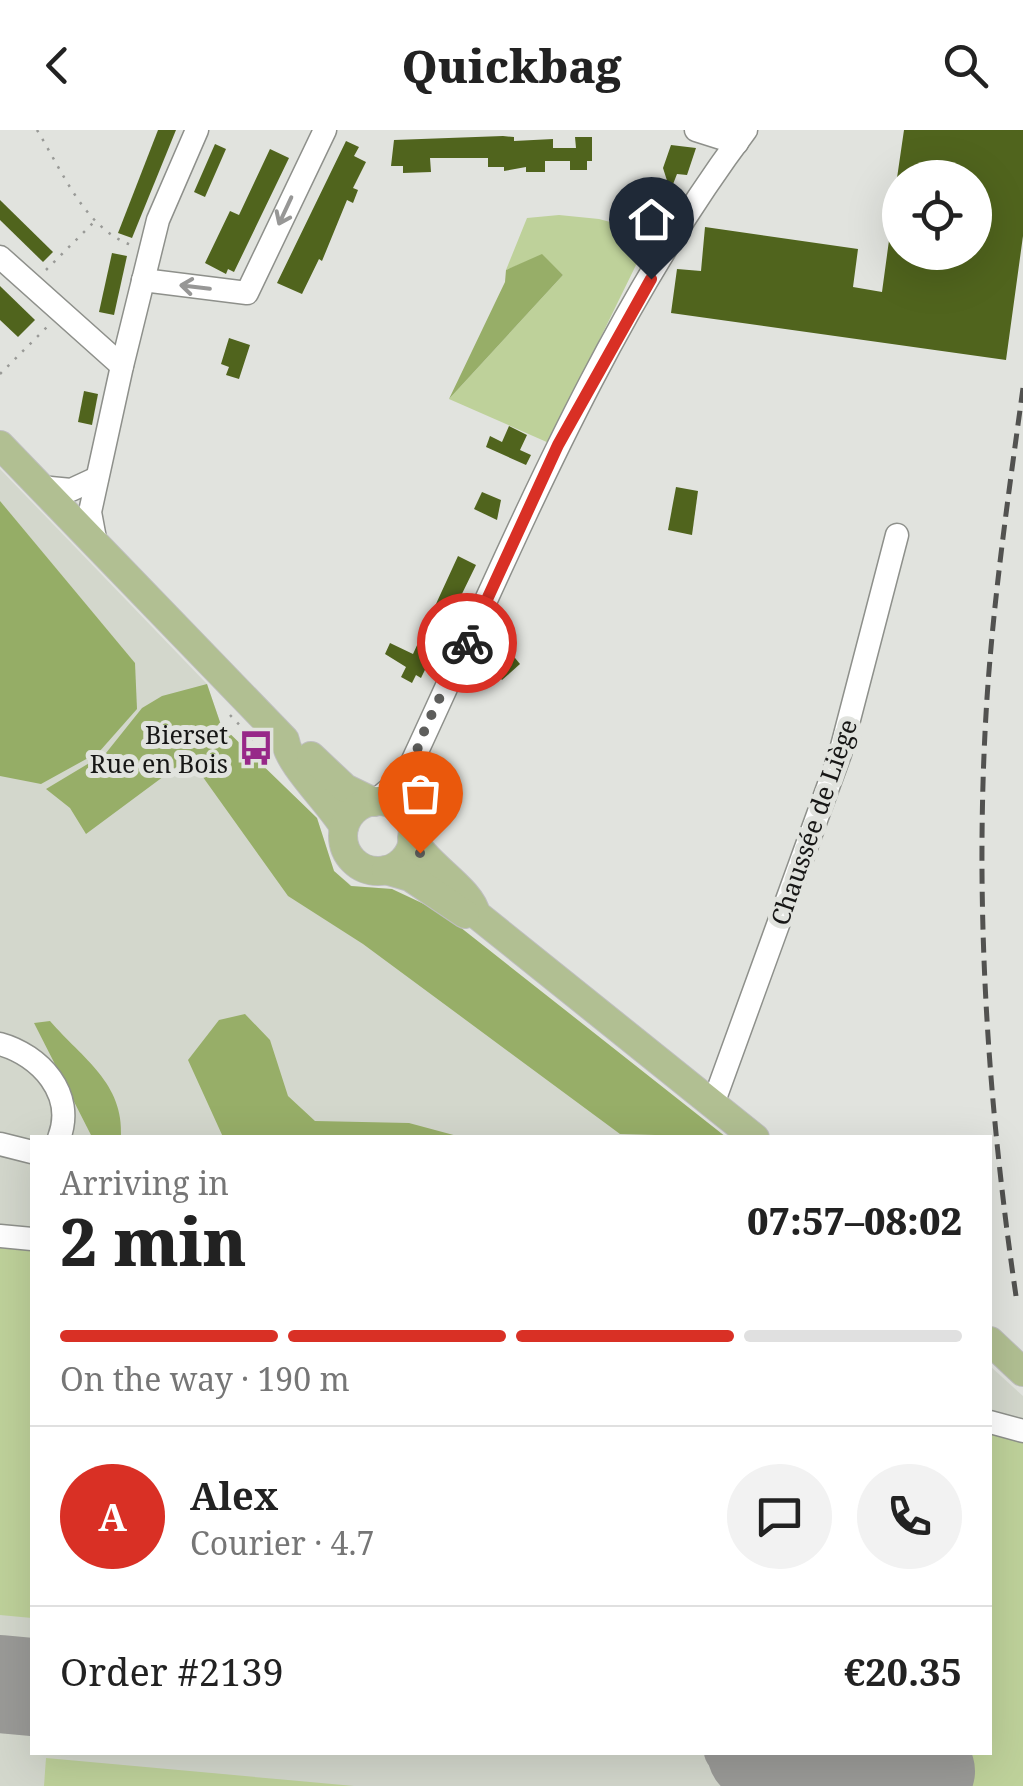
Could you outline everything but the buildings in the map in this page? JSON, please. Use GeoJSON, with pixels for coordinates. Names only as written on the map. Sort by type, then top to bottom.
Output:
{"type":"FeatureCollection","features":[{"type":"Feature","properties":{"kind":"main road"},"geometry":{"type":"LineString","coordinates":[[0,445],[286,740],[298,743],[345,788],[374,802],[394,805],[428,864],[474,903],[476,914]]}},
{"type":"Feature","properties":{"kind":"main road"},"geometry":{"type":"LineString","coordinates":[[286,740],[287,752],[324,795],[344,827]]}},
{"type":"Feature","properties":{"kind":"main road"},"geometry":{"type":"LineString","coordinates":[[374,802],[355,810],[344,827],[343,839],[352,860],[362,868],[410,877],[462,913],[476,914],[751,1135]]}},
{"type":"Feature","properties":{"kind":"main road"},"geometry":{"type":"LineString","coordinates":[[386,870],[406,857],[411,830]]}},
{"type":"Feature","properties":{"kind":"main road"},"geometry":{"type":"LineString","coordinates":[[992,1343],[1023,1372]]}},
{"type":"Feature","properties":{"kind":"street"},"geometry":{"type":"LineString","coordinates":[[96,544],[90,512],[150,251],[158,220],[197,130]]}},
{"type":"Feature","properties":{"kind":"street"},"geometry":{"type":"LineString","coordinates":[[143,280],[247,294],[325,130]]}},
{"type":"Feature","properties":{"kind":"street"},"geometry":{"type":"LineString","coordinates":[[374,802],[406,774],[558,445],[602,360],[741,136],[696,130]]}},
{"type":"Feature","properties":{"kind":"street"},"geometry":{"type":"LineString","coordinates":[[0,256],[122,366]]}},
{"type":"Feature","properties":{"kind":"street"},"geometry":{"type":"LineString","coordinates":[[40,487],[72,490],[97,478]]}},
{"type":"Feature","properties":{"kind":"street","name":"Chaussée de Liège"},"geometry":{"type":"LineString","coordinates":[[713,1104],[840,754],[897,536]]}},
{"type":"Feature","properties":{"kind":"street"},"geometry":{"type":"LineString","coordinates":[[406,774],[411,830]]}},
{"type":"Feature","properties":{"kind":"street"},"geometry":{"type":"LineString","coordinates":[[0,1044],[27,1054],[51,1077],[64,1111],[59,1135]]}},
{"type":"Feature","properties":{"kind":"street"},"geometry":{"type":"LineString","coordinates":[[0,1144],[30,1152]]}},
{"type":"Feature","properties":{"kind":"street"},"geometry":{"type":"LineString","coordinates":[[0,1236],[30,1240]]}},
{"type":"Feature","properties":{"kind":"street"},"geometry":{"type":"LineString","coordinates":[[992,1423],[1023,1431]]}},
{"type":"Feature","properties":{"kind":"path"},"geometry":{"type":"LineString","coordinates":[[38,130],[94,222],[110,238],[150,251]]}},
{"type":"Feature","properties":{"kind":"path"},"geometry":{"type":"LineString","coordinates":[[31,286],[94,222]]}},
{"type":"Feature","properties":{"kind":"path"},"geometry":{"type":"LineString","coordinates":[[0,374],[60,314]]}},
{"type":"Feature","properties":{"kind":"shaded area"},"geometry":{"type":"Polygon","coordinates":[[[559,215],[599,219],[659,235],[636,265],[549,443],[449,399],[563,275],[542,255],[506,270],[527,218],[559,215]]]}},
{"type":"Feature","properties":{"kind":"shaded area"},"geometry":{"type":"Polygon","coordinates":[[[542,254],[563,275],[449,399],[505,282],[506,270],[542,254]]]}},
{"type":"Feature","properties":{"kind":"shaded area"},"geometry":{"type":"Polygon","coordinates":[[[0,469],[207,684],[221,725],[317,818],[334,871],[352,886],[392,889],[723,1135],[30,1135],[30,1755],[992,1755],[992,1368],[1023,1396],[1023,1786],[0,1786],[0,469]]]}},
{"type":"Feature","properties":{"kind":"shaded area"},"geometry":{"type":"Polygon","coordinates":[[[0,501],[135,663],[137,709],[99,752],[41,784],[0,776],[0,501]]]}},
{"type":"Feature","properties":{"kind":"shaded area"},"geometry":{"type":"Polygon","coordinates":[[[207,684],[221,725],[317,818],[334,871],[351,886],[392,889],[441,912],[723,1135],[620,1134],[363,944],[288,896],[195,766],[179,765],[86,834],[70,808],[46,789],[106,753],[142,708],[162,696],[207,684]]]}},
{"type":"Feature","properties":{"kind":"shaded area"},"geometry":{"type":"Polygon","coordinates":[[[245,1014],[270,1040],[288,1096],[315,1121],[409,1123],[454,1135],[222,1135],[188,1060],[219,1020],[245,1014]]]}},
{"type":"Feature","properties":{"kind":"shaded area"},"geometry":{"type":"Polygon","coordinates":[[[50,1021],[99,1073],[116,1101],[121,1135],[91,1135],[34,1023],[50,1021]]]}},
{"type":"Feature","properties":{"kind":"shaded area"},"geometry":{"type":"Polygon","coordinates":[[[0,1240],[30,1243],[30,1618],[0,1615],[0,1240]]]}},
{"type":"Feature","properties":{"kind":"shaded area"},"geometry":{"type":"Polygon","coordinates":[[[992,1429],[1023,1439],[1023,1786],[949,1786],[952,1755],[992,1755],[992,1429]]]}},
{"type":"Feature","properties":{"kind":"shaded area"},"geometry":{"type":"Polygon","coordinates":[[[46,1758],[354,1786],[44,1786],[46,1758]]]}},
{"type":"Feature","properties":{"kind":"taxiway"},"geometry":{"type":"LineString","coordinates":[[742,1755],[785,1762],[827,1786]]}},
{"type":"Feature","properties":{"kind":"runway"},"geometry":{"type":"LineString","coordinates":[[0,1684],[30,1687]]}},
{"type":"Feature","properties":{"kind":"runway"},"geometry":{"type":"LineString","coordinates":[[783,1755],[926,1771]]}},
{"type":"Feature","properties":{"kind":"railway"},"geometry":{"type":"LineString","coordinates":[[1016,1296],[991,1073],[982,848],[990,659],[1023,388]]}},
{"type":"Feature","properties":{"kind":"way so far"},"geometry":{"type":"LineString","coordinates":[[420,853],[412,838],[406,774],[467,643]]}},
{"type":"Feature","properties":{"kind":"place","name":"Bierset Rue en Bois"},"geometry":{"type":"Point","coordinates":[256,748]}},
{"type":"Feature","properties":{"kind":"route"},"geometry":{"type":"LineString","coordinates":[[467,643],[558,445],[611,344],[651,279]]}}]}
